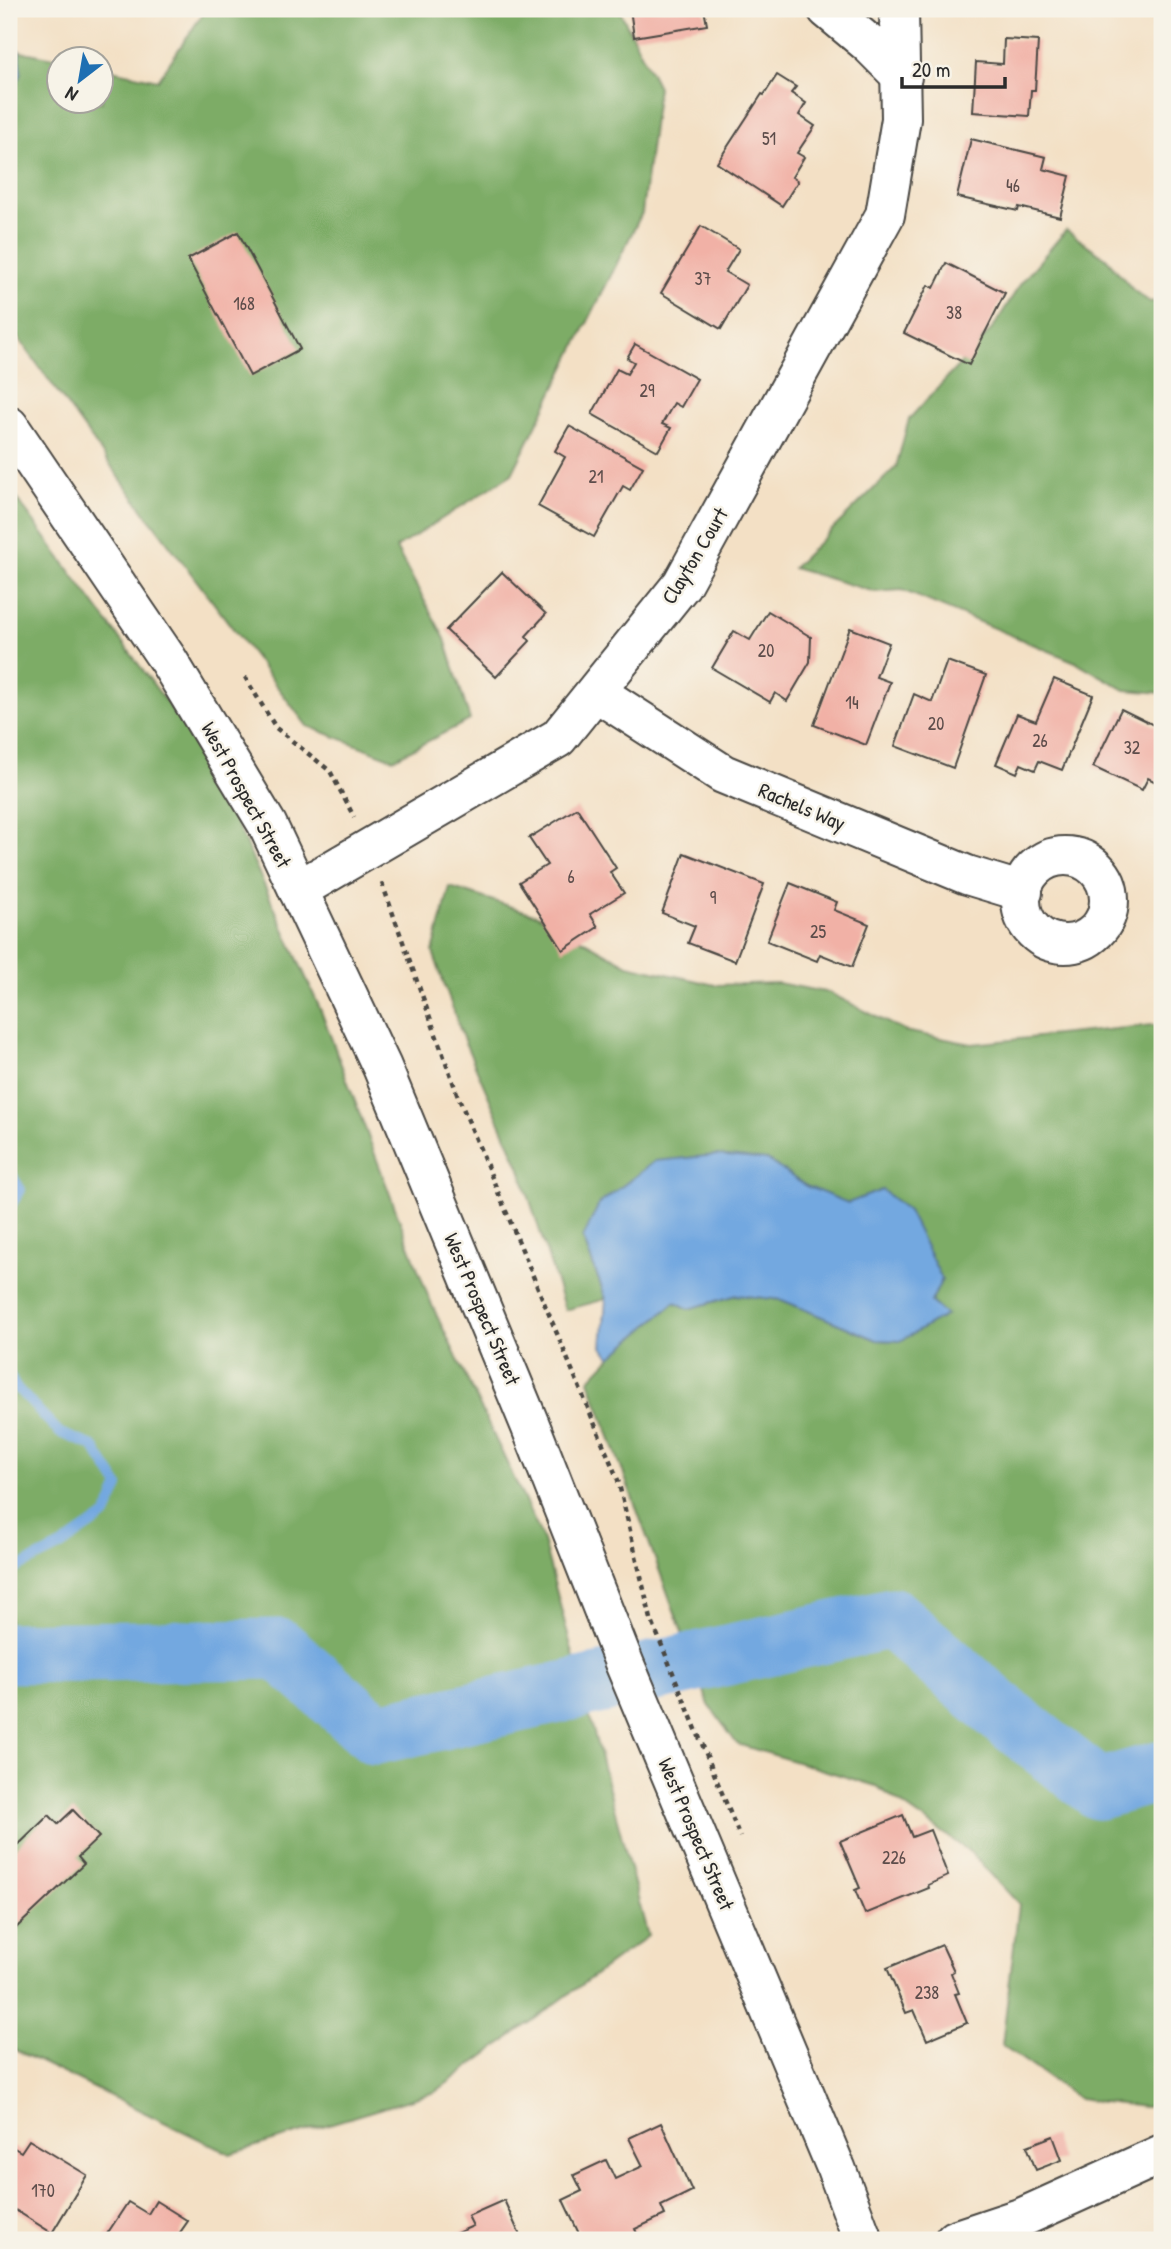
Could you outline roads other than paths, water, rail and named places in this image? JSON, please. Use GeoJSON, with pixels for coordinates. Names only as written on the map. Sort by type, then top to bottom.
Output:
{"type":"FeatureCollection","features":[{"type":"Feature","properties":{"kind":"street"},"geometry":{"type":"LineString","coordinates":[[827,9],[869,44],[902,77]]}},
{"type":"Feature","properties":{"kind":"street","name":"Clayton Court"},"geometry":{"type":"LineString","coordinates":[[298,890],[558,738],[682,584],[885,215],[901,119],[899,9]]}},
{"type":"Feature","properties":{"kind":"street","name":"West Prospect Street"},"geometry":{"type":"LineString","coordinates":[[9,426],[168,660],[267,824],[382,1067],[530,1425],[625,1665],[836,2168],[863,2240]]}},
{"type":"Feature","properties":{"kind":"street","name":"Rachels Way"},"geometry":{"type":"LineString","coordinates":[[596,692],[723,774],[967,875],[1023,892]]}},
{"type":"Feature","properties":{"kind":"street"},"geometry":{"type":"LineString","coordinates":[[954,2240],[1023,2217],[1162,2154]]}},
{"type":"Feature","properties":{"kind":"water"},"geometry":{"type":"Polygon","coordinates":[[[9,36],[19,51],[21,74],[9,101],[9,36]]]}},
{"type":"Feature","properties":{"kind":"water"},"geometry":{"type":"Polygon","coordinates":[[[717,1155],[767,1160],[806,1186],[848,1203],[882,1190],[908,1211],[942,1279],[931,1302],[946,1315],[900,1341],[877,1340],[782,1300],[737,1295],[689,1309],[675,1302],[611,1357],[602,1347],[606,1299],[583,1238],[599,1204],[655,1161],[717,1155]]]}},
{"type":"Feature","properties":{"kind":"waterway"},"geometry":{"type":"LineString","coordinates":[[9,1170],[21,1190],[9,1208]]}},
{"type":"Feature","properties":{"kind":"waterway"},"geometry":{"type":"LineString","coordinates":[[9,1374],[15,1386],[60,1433],[93,1446],[119,1486],[106,1515],[61,1546],[9,1572]]}},
{"type":"Feature","properties":{"kind":"waterway"},"geometry":{"type":"LineString","coordinates":[[9,1653],[279,1649],[376,1734],[892,1618],[1004,1715],[1099,1789],[1162,1771]]}}]}
